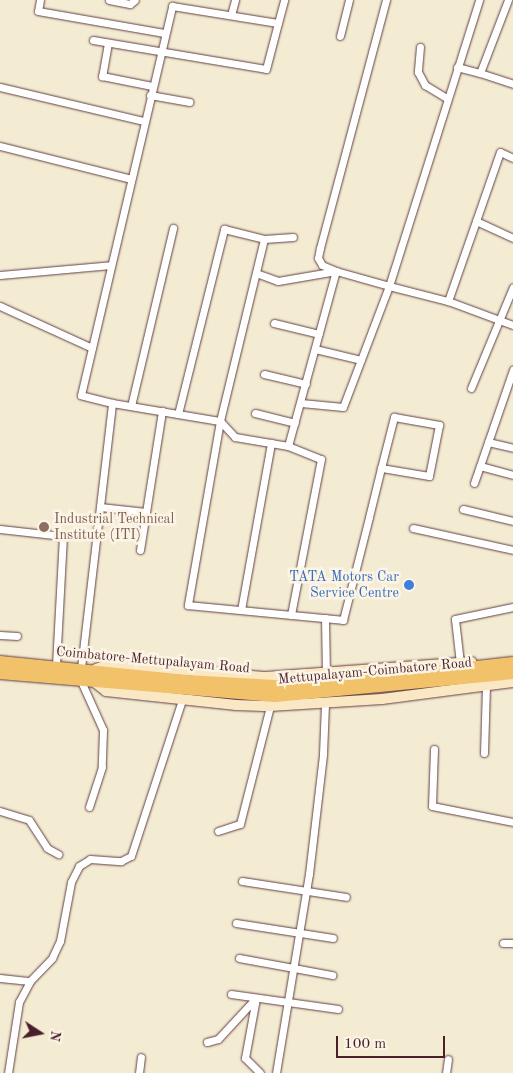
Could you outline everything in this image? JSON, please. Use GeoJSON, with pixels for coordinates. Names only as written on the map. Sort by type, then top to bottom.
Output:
{"type":"FeatureCollection","features":[{"type":"Feature","properties":{"kind":"highway","name":"Coimbatore-Mettupalayam Road"},"geometry":{"type":"LineString","coordinates":[[0,662],[56,666],[87,674]]}},
{"type":"Feature","properties":{"kind":"highway"},"geometry":{"type":"LineString","coordinates":[[303,691],[513,663]]}},
{"type":"Feature","properties":{"kind":"highway","name":"Mettupalayam-Coimbatore Road"},"geometry":{"type":"LineString","coordinates":[[0,673],[87,674],[239,695],[513,674]]}},
{"type":"Feature","properties":{"kind":"street"},"geometry":{"type":"LineString","coordinates":[[40,0],[38,11],[164,33]]}},
{"type":"Feature","properties":{"kind":"street"},"geometry":{"type":"LineString","coordinates":[[109,0],[130,4],[135,0]]}},
{"type":"Feature","properties":{"kind":"street"},"geometry":{"type":"LineString","coordinates":[[231,15],[235,0]]}},
{"type":"Feature","properties":{"kind":"street"},"geometry":{"type":"LineString","coordinates":[[93,40],[160,53],[266,68],[284,0]]}},
{"type":"Feature","properties":{"kind":"street"},"geometry":{"type":"LineString","coordinates":[[340,36],[349,0]]}},
{"type":"Feature","properties":{"kind":"street"},"geometry":{"type":"LineString","coordinates":[[386,0],[318,258],[322,265],[336,271],[448,301],[500,321],[513,324]]}},
{"type":"Feature","properties":{"kind":"street"},"geometry":{"type":"LineString","coordinates":[[300,403],[343,407],[389,286],[479,0]]}},
{"type":"Feature","properties":{"kind":"street"},"geometry":{"type":"LineString","coordinates":[[480,73],[508,0]]}},
{"type":"Feature","properties":{"kind":"street"},"geometry":{"type":"LineString","coordinates":[[278,23],[172,3],[81,395],[112,403],[220,421],[235,437],[288,446],[321,459],[291,615]]}},
{"type":"Feature","properties":{"kind":"street"},"geometry":{"type":"LineString","coordinates":[[108,43],[102,76],[152,86]]}},
{"type":"Feature","properties":{"kind":"street"},"geometry":{"type":"LineString","coordinates":[[420,47],[418,72],[425,85],[447,98]]}},
{"type":"Feature","properties":{"kind":"street"},"geometry":{"type":"LineString","coordinates":[[457,67],[513,84]]}},
{"type":"Feature","properties":{"kind":"street"},"geometry":{"type":"LineString","coordinates":[[0,87],[144,121]]}},
{"type":"Feature","properties":{"kind":"street"},"geometry":{"type":"LineString","coordinates":[[150,95],[189,102]]}},
{"type":"Feature","properties":{"kind":"street"},"geometry":{"type":"LineString","coordinates":[[0,146],[131,179]]}},
{"type":"Feature","properties":{"kind":"street"},"geometry":{"type":"LineString","coordinates":[[448,301],[500,152],[513,158]]}},
{"type":"Feature","properties":{"kind":"street"},"geometry":{"type":"LineString","coordinates":[[476,221],[513,238]]}},
{"type":"Feature","properties":{"kind":"street"},"geometry":{"type":"LineString","coordinates":[[131,406],[173,228]]}},
{"type":"Feature","properties":{"kind":"street"},"geometry":{"type":"LineString","coordinates":[[178,414],[224,229],[264,239],[294,237]]}},
{"type":"Feature","properties":{"kind":"street"},"geometry":{"type":"LineString","coordinates":[[264,239],[220,421],[188,605],[343,620],[394,417],[439,425],[428,476],[382,468]]}},
{"type":"Feature","properties":{"kind":"street"},"geometry":{"type":"LineString","coordinates":[[0,275],[111,265]]}},
{"type":"Feature","properties":{"kind":"street"},"geometry":{"type":"LineString","coordinates":[[256,274],[278,281],[336,271]]}},
{"type":"Feature","properties":{"kind":"street"},"geometry":{"type":"LineString","coordinates":[[288,446],[336,271]]}},
{"type":"Feature","properties":{"kind":"street"},"geometry":{"type":"LineString","coordinates":[[471,388],[513,287]]}},
{"type":"Feature","properties":{"kind":"street"},"geometry":{"type":"LineString","coordinates":[[0,306],[92,348]]}},
{"type":"Feature","properties":{"kind":"street"},"geometry":{"type":"LineString","coordinates":[[274,323],[319,334]]}},
{"type":"Feature","properties":{"kind":"street"},"geometry":{"type":"LineString","coordinates":[[315,349],[361,360]]}},
{"type":"Feature","properties":{"kind":"street"},"geometry":{"type":"LineString","coordinates":[[474,483],[513,370]]}},
{"type":"Feature","properties":{"kind":"street"},"geometry":{"type":"LineString","coordinates":[[264,374],[306,384]]}},
{"type":"Feature","properties":{"kind":"street"},"geometry":{"type":"LineString","coordinates":[[89,807],[102,767],[103,730],[87,674],[100,507],[112,403]]}},
{"type":"Feature","properties":{"kind":"street"},"geometry":{"type":"LineString","coordinates":[[140,550],[162,411]]}},
{"type":"Feature","properties":{"kind":"street"},"geometry":{"type":"LineString","coordinates":[[255,413],[295,423]]}},
{"type":"Feature","properties":{"kind":"street"},"geometry":{"type":"LineString","coordinates":[[488,442],[513,448]]}},
{"type":"Feature","properties":{"kind":"street"},"geometry":{"type":"LineString","coordinates":[[241,610],[272,443]]}},
{"type":"Feature","properties":{"kind":"street"},"geometry":{"type":"LineString","coordinates":[[480,466],[513,475]]}},
{"type":"Feature","properties":{"kind":"street"},"geometry":{"type":"LineString","coordinates":[[100,507],[146,512]]}},
{"type":"Feature","properties":{"kind":"street"},"geometry":{"type":"LineString","coordinates":[[463,509],[513,521]]}},
{"type":"Feature","properties":{"kind":"street"},"geometry":{"type":"LineString","coordinates":[[413,528],[513,550]]}},
{"type":"Feature","properties":{"kind":"street"},"geometry":{"type":"LineString","coordinates":[[0,529],[63,536],[56,666]]}},
{"type":"Feature","properties":{"kind":"street"},"geometry":{"type":"LineString","coordinates":[[460,663],[455,619],[513,608]]}},
{"type":"Feature","properties":{"kind":"street"},"geometry":{"type":"LineString","coordinates":[[325,618],[326,674]]}},
{"type":"Feature","properties":{"kind":"street"},"geometry":{"type":"LineString","coordinates":[[0,635],[17,636]]}},
{"type":"Feature","properties":{"kind":"street"},"geometry":{"type":"LineString","coordinates":[[87,674],[110,664],[266,676],[326,674],[513,658]]}},
{"type":"Feature","properties":{"kind":"street"},"geometry":{"type":"LineString","coordinates":[[87,674],[106,690],[182,700],[270,706],[325,704],[513,682]]}},
{"type":"Feature","properties":{"kind":"street"},"geometry":{"type":"LineString","coordinates":[[484,753],[486,685]]}},
{"type":"Feature","properties":{"kind":"street"},"geometry":{"type":"LineString","coordinates":[[8,1073],[19,1002],[30,981],[52,958],[60,941],[71,882],[79,866],[90,859],[121,861],[131,856],[182,700]]}},
{"type":"Feature","properties":{"kind":"street"},"geometry":{"type":"LineString","coordinates":[[276,1073],[289,1003],[306,890],[323,754],[325,704]]}},
{"type":"Feature","properties":{"kind":"street"},"geometry":{"type":"LineString","coordinates":[[218,831],[240,824],[270,706]]}},
{"type":"Feature","properties":{"kind":"street"},"geometry":{"type":"LineString","coordinates":[[434,749],[432,806],[513,822]]}},
{"type":"Feature","properties":{"kind":"street"},"geometry":{"type":"LineString","coordinates":[[0,811],[29,820],[47,848],[58,854]]}},
{"type":"Feature","properties":{"kind":"street"},"geometry":{"type":"LineString","coordinates":[[242,880],[346,897]]}},
{"type":"Feature","properties":{"kind":"street"},"geometry":{"type":"LineString","coordinates":[[236,923],[333,938]]}},
{"type":"Feature","properties":{"kind":"street"},"geometry":{"type":"LineString","coordinates":[[504,943],[513,943]]}},
{"type":"Feature","properties":{"kind":"street"},"geometry":{"type":"LineString","coordinates":[[238,958],[332,975]]}},
{"type":"Feature","properties":{"kind":"street"},"geometry":{"type":"LineString","coordinates":[[0,978],[30,981]]}},
{"type":"Feature","properties":{"kind":"street"},"geometry":{"type":"LineString","coordinates":[[231,994],[338,1009]]}},
{"type":"Feature","properties":{"kind":"street"},"geometry":{"type":"LineString","coordinates":[[207,1042],[218,1039],[256,998]]}},
{"type":"Feature","properties":{"kind":"street"},"geometry":{"type":"LineString","coordinates":[[256,998],[245,1058],[260,1073]]}},
{"type":"Feature","properties":{"kind":"street"},"geometry":{"type":"LineString","coordinates":[[139,1073],[140,1057]]}},
{"type":"Feature","properties":{"kind":"street"},"geometry":{"type":"LineString","coordinates":[[446,1073],[448,1059]]}},
{"type":"Feature","properties":{"kind":"place","name":"Industrial Technical Institute (ITI)"},"geometry":{"type":"Point","coordinates":[44,527]}},
{"type":"Feature","properties":{"kind":"place","name":"TATA Motors Car Service Centre"},"geometry":{"type":"Point","coordinates":[409,585]}}]}
